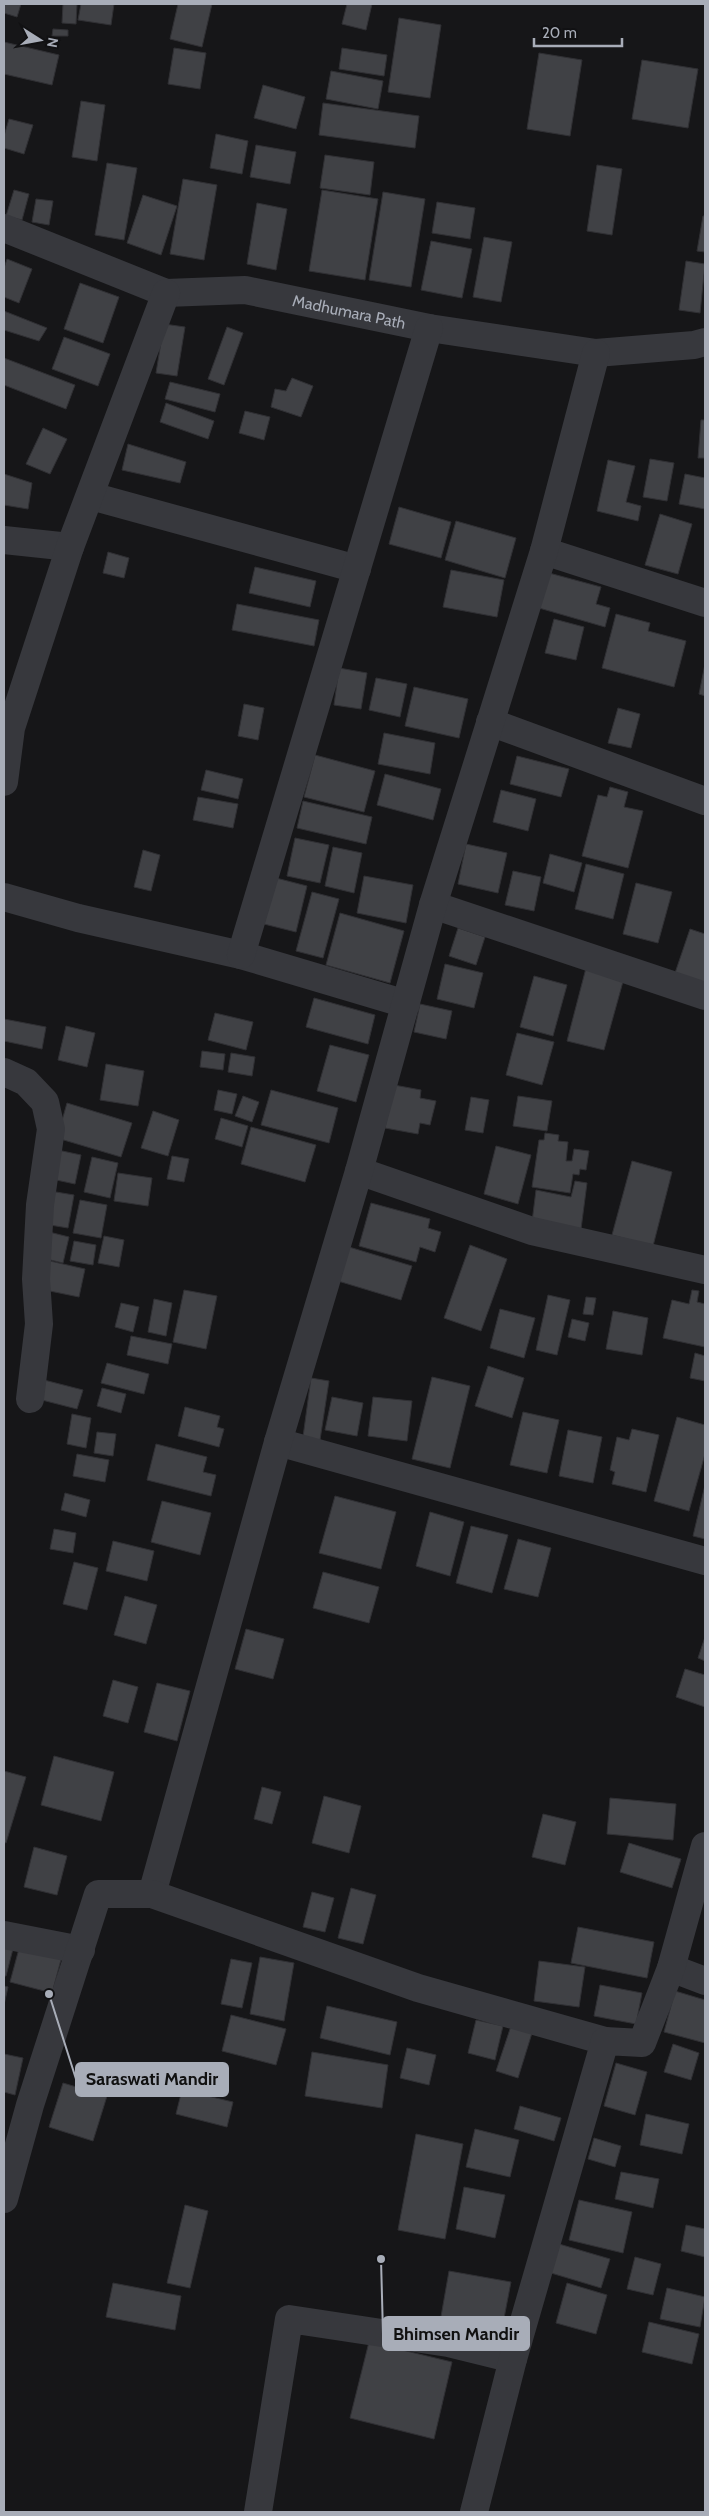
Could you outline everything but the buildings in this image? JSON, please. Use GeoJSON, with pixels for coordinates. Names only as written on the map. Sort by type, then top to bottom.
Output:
{"type":"FeatureCollection","features":[{"type":"Feature","properties":{"kind":"street","name":"Madhumara Path"},"geometry":{"type":"LineString","coordinates":[[4,228],[166,293],[245,290],[429,328],[596,353],[694,345],[705,342]]}},
{"type":"Feature","properties":{"kind":"street"},"geometry":{"type":"LineString","coordinates":[[4,782],[12,728],[70,547],[91,496],[166,293]]}},
{"type":"Feature","properties":{"kind":"street"},"geometry":{"type":"LineString","coordinates":[[241,955],[429,328]]}},
{"type":"Feature","properties":{"kind":"street"},"geometry":{"type":"LineString","coordinates":[[152,1894],[278,1442],[359,1171],[433,905],[544,551],[596,353]]}},
{"type":"Feature","properties":{"kind":"street"},"geometry":{"type":"LineString","coordinates":[[91,496],[357,569]]}},
{"type":"Feature","properties":{"kind":"street"},"geometry":{"type":"LineString","coordinates":[[4,540],[70,547]]}},
{"type":"Feature","properties":{"kind":"street"},"geometry":{"type":"LineString","coordinates":[[544,551],[705,603]]}},
{"type":"Feature","properties":{"kind":"street"},"geometry":{"type":"LineString","coordinates":[[490,722],[705,801]]}},
{"type":"Feature","properties":{"kind":"street"},"geometry":{"type":"LineString","coordinates":[[4,896],[78,918],[241,955],[406,1004]]}},
{"type":"Feature","properties":{"kind":"street"},"geometry":{"type":"LineString","coordinates":[[433,905],[705,996]]}},
{"type":"Feature","properties":{"kind":"street"},"geometry":{"type":"LineString","coordinates":[[4,1072],[26,1082],[45,1102],[51,1129],[40,1205],[36,1279],[39,1324],[30,1399]]}},
{"type":"Feature","properties":{"kind":"street"},"geometry":{"type":"LineString","coordinates":[[359,1171],[532,1231],[705,1270]]}},
{"type":"Feature","properties":{"kind":"street"},"geometry":{"type":"LineString","coordinates":[[278,1442],[705,1561]]}},
{"type":"Feature","properties":{"kind":"street"},"geometry":{"type":"LineString","coordinates":[[4,2199],[30,2105],[98,1894],[152,1894],[418,1988],[604,2041],[642,2043],[671,1968],[705,1846]]}},
{"type":"Feature","properties":{"kind":"street"},"geometry":{"type":"LineString","coordinates":[[4,1935],[81,1950]]}},
{"type":"Feature","properties":{"kind":"street"},"geometry":{"type":"LineString","coordinates":[[671,1968],[705,1981]]}},
{"type":"Feature","properties":{"kind":"street"},"geometry":{"type":"LineString","coordinates":[[474,2512],[513,2359],[604,2041]]}},
{"type":"Feature","properties":{"kind":"street"},"geometry":{"type":"LineString","coordinates":[[258,2512],[289,2319],[448,2343],[513,2359]]}},
{"type":"Feature","properties":{"kind":"place","name":"Saraswati Mandir"},"geometry":{"type":"Point","coordinates":[49,1994]}},
{"type":"Feature","properties":{"kind":"place","name":"Bhimsen Mandir"},"geometry":{"type":"Point","coordinates":[381,2259]}}]}
